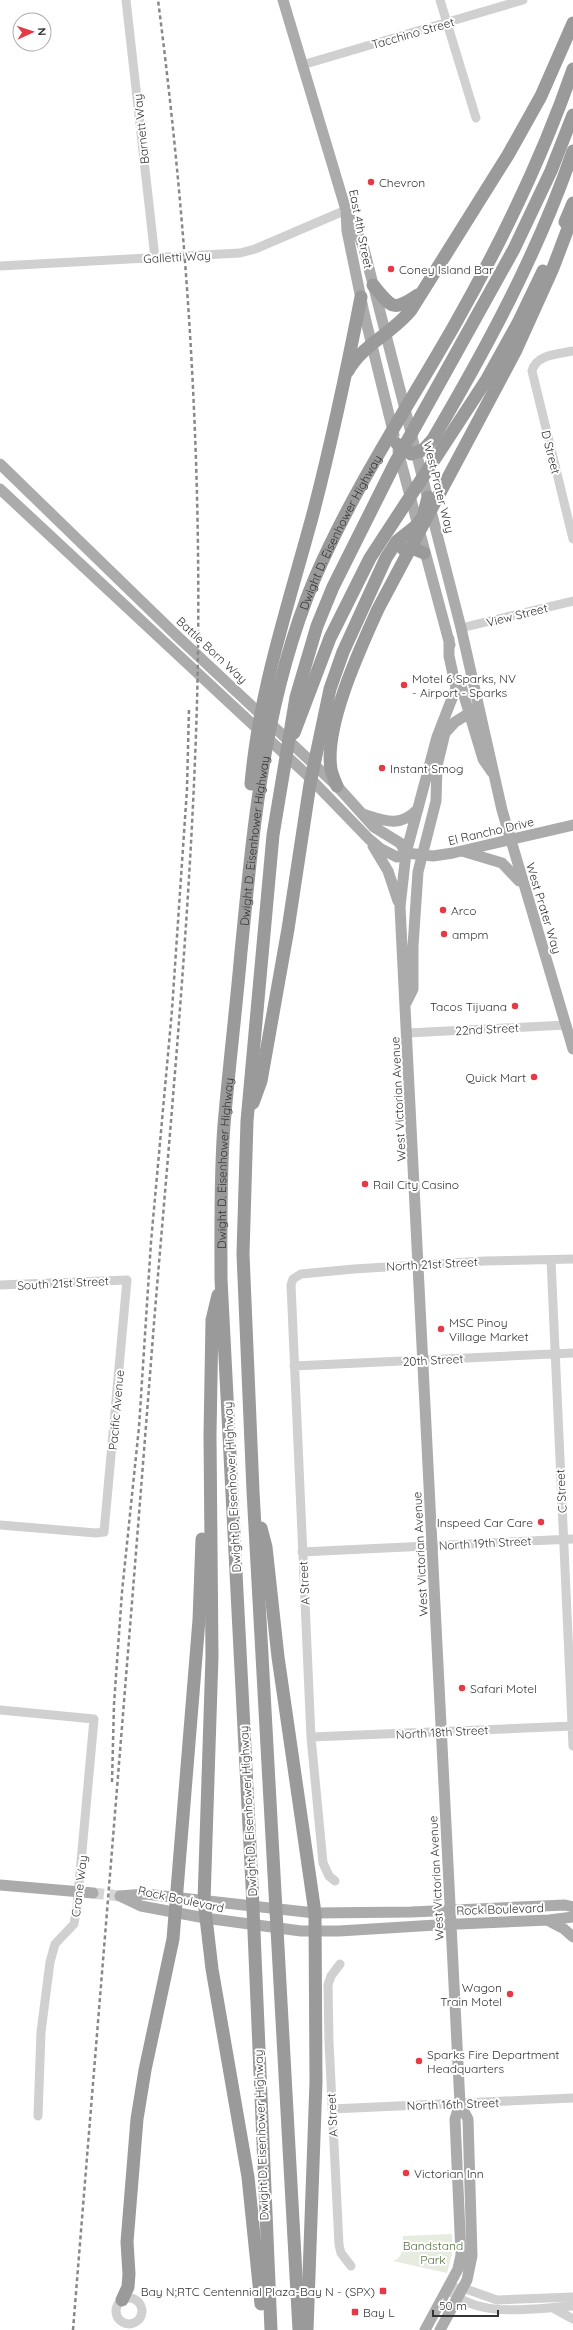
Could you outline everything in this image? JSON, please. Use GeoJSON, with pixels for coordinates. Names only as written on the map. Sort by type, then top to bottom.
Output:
{"type":"FeatureCollection","features":[{"type":"Feature","properties":{"kind":"highway"},"geometry":{"type":"LineString","coordinates":[[345,376],[359,356],[404,320],[508,155],[541,96],[573,23]]}},
{"type":"Feature","properties":{"kind":"highway","name":"Dwight D. Eisenhower Highway"},"geometry":{"type":"LineString","coordinates":[[270,2330],[252,1885],[221,1280],[221,1193],[224,1125],[250,863],[256,768],[273,684],[315,578],[336,533],[375,460],[495,251],[525,190],[573,69]]}},
{"type":"Feature","properties":{"kind":"highway","name":"Dwight D. Eisenhower Highway"},"geometry":{"type":"LineString","coordinates":[[298,2330],[253,1491],[243,1254],[247,1121],[278,798],[286,752],[301,701],[318,626],[333,587],[382,488],[514,249],[551,171],[573,116]]}},
{"type":"Feature","properties":{"kind":"highway"},"geometry":{"type":"LineString","coordinates":[[396,443],[406,453],[417,453],[424,450],[433,439],[508,304],[549,214],[573,151]]}},
{"type":"Feature","properties":{"kind":"highway"},"geometry":{"type":"LineString","coordinates":[[301,701],[348,599],[380,540],[487,379],[518,323],[573,203]]}},
{"type":"Feature","properties":{"kind":"highway"},"geometry":{"type":"LineString","coordinates":[[337,786],[331,771],[330,754],[337,718],[365,638],[402,564],[516,352],[550,275],[573,215]]}},
{"type":"Feature","properties":{"kind":"highway"},"geometry":{"type":"LineString","coordinates":[[373,285],[386,301],[396,306],[406,304],[420,294]]}},
{"type":"Feature","properties":{"kind":"highway"},"geometry":{"type":"LineString","coordinates":[[273,684],[345,376],[361,297]]}},
{"type":"Feature","properties":{"kind":"highway"},"geometry":{"type":"LineString","coordinates":[[247,1121],[261,1081],[288,929],[306,806],[319,734],[330,689],[343,652],[378,574],[392,548],[417,525],[426,509],[428,497]]}},
{"type":"Feature","properties":{"kind":"highway"},"geometry":{"type":"LineString","coordinates":[[378,574],[400,550],[412,548],[424,553]]}},
{"type":"Feature","properties":{"kind":"highway"},"geometry":{"type":"LineString","coordinates":[[221,1280],[212,1320],[210,1506],[212,1664],[204,1901],[205,1918],[248,2177],[264,2330]]}},
{"type":"Feature","properties":{"kind":"highway"},"geometry":{"type":"LineString","coordinates":[[253,1491],[266,1547],[288,1731],[315,1913],[316,2082],[307,2330]]}},
{"type":"Feature","properties":{"kind":"highway"},"geometry":{"type":"LineString","coordinates":[[122,2300],[128,2287],[130,2274],[127,2242],[137,2119],[145,2070],[173,1939],[199,1620],[203,1529],[210,1506]]}},
{"type":"Feature","properties":{"kind":"main road","name":"East 4th Street"},"geometry":{"type":"LineString","coordinates":[[283,0],[346,210],[347,231],[361,297],[396,443]]}},
{"type":"Feature","properties":{"kind":"main road","name":"West Prater Way"},"geometry":{"type":"LineString","coordinates":[[346,210],[360,238],[386,333],[461,628],[493,774],[510,840],[522,885],[573,1049]]}},
{"type":"Feature","properties":{"kind":"main road","name":"West Prater Way"},"geometry":{"type":"LineString","coordinates":[[396,443],[468,714],[483,759],[493,774]]}},
{"type":"Feature","properties":{"kind":"main road","name":"Battle Born Way"},"geometry":{"type":"LineString","coordinates":[[0,464],[178,636],[337,786],[374,827],[400,843],[414,855]]}},
{"type":"Feature","properties":{"kind":"main road"},"geometry":{"type":"LineString","coordinates":[[0,489],[306,774],[369,839],[381,849],[397,857],[414,855]]}},
{"type":"Feature","properties":{"kind":"main road","name":"West Victorian Avenue"},"geometry":{"type":"LineString","coordinates":[[406,1003],[413,989],[414,855],[418,809],[437,737],[456,688],[449,656],[448,638]]}},
{"type":"Feature","properties":{"kind":"main road"},"geometry":{"type":"LineString","coordinates":[[468,714],[473,682]]}},
{"type":"Feature","properties":{"kind":"main road","name":"West Victorian Avenue"},"geometry":{"type":"LineString","coordinates":[[426,2330],[458,2269],[461,2249],[455,2120],[460,2104],[408,1033],[406,1003],[403,989],[400,907],[414,855],[436,801],[437,766],[445,733],[455,722],[468,714]]}},
{"type":"Feature","properties":{"kind":"main road"},"geometry":{"type":"LineString","coordinates":[[363,814],[394,822],[410,817],[418,809]]}},
{"type":"Feature","properties":{"kind":"main road","name":"El Rancho Drive"},"geometry":{"type":"LineString","coordinates":[[414,855],[461,851],[573,825]]}},
{"type":"Feature","properties":{"kind":"main road"},"geometry":{"type":"LineString","coordinates":[[369,839],[388,871],[400,907]]}},
{"type":"Feature","properties":{"kind":"main road"},"geometry":{"type":"LineString","coordinates":[[461,851],[502,863],[509,868],[522,885]]}},
{"type":"Feature","properties":{"kind":"main road"},"geometry":{"type":"LineString","coordinates":[[0,1885],[93,1893]]}},
{"type":"Feature","properties":{"kind":"main road","name":"Rock Boulevard"},"geometry":{"type":"LineString","coordinates":[[573,1907],[565,1905],[400,1913],[315,1913],[145,1894],[120,1896],[141,1906],[205,1918],[316,1932],[549,1920],[573,1917]]}},
{"type":"Feature","properties":{"kind":"main road"},"geometry":{"type":"LineString","coordinates":[[549,1920],[564,1929],[573,1937]]}},
{"type":"Feature","properties":{"kind":"main road","name":"West Victorian Avenue"},"geometry":{"type":"LineString","coordinates":[[440,2330],[463,2288],[470,2269],[473,2247],[468,2119],[460,2104]]}},
{"type":"Feature","properties":{"kind":"street","name":"Barnett Way"},"geometry":{"type":"LineString","coordinates":[[126,0],[155,258]]}},
{"type":"Feature","properties":{"kind":"street"},"geometry":{"type":"LineString","coordinates":[[440,0],[476,118]]}},
{"type":"Feature","properties":{"kind":"street","name":"Tacchino Street"},"geometry":{"type":"LineString","coordinates":[[302,65],[524,0]]}},
{"type":"Feature","properties":{"kind":"street","name":"Galletti Way"},"geometry":{"type":"LineString","coordinates":[[0,266],[229,254],[255,249],[346,210]]}},
{"type":"Feature","properties":{"kind":"street","name":"D Street"},"geometry":{"type":"LineString","coordinates":[[573,351],[542,358],[533,366],[532,371],[573,539]]}},
{"type":"Feature","properties":{"kind":"street","name":"View Street"},"geometry":{"type":"LineString","coordinates":[[461,628],[573,601]]}},
{"type":"Feature","properties":{"kind":"street","name":"22nd Street"},"geometry":{"type":"LineString","coordinates":[[408,1033],[566,1025]]}},
{"type":"Feature","properties":{"kind":"street","name":"North 21st Street"},"geometry":{"type":"LineString","coordinates":[[293,1279],[301,1274],[419,1265],[573,1259]]}},
{"type":"Feature","properties":{"kind":"street","name":"C Street"},"geometry":{"type":"LineString","coordinates":[[551,1260],[554,1354],[568,1539],[573,1746]]}},
{"type":"Feature","properties":{"kind":"street","name":"A Street"},"geometry":{"type":"LineString","coordinates":[[293,1279],[290,1293],[311,1737],[322,1862],[329,1876],[335,1881]]}},
{"type":"Feature","properties":{"kind":"street","name":"South 21st Street"},"geometry":{"type":"LineString","coordinates":[[0,1285],[126,1280]]}},
{"type":"Feature","properties":{"kind":"street","name":"Pacific Avenue"},"geometry":{"type":"LineString","coordinates":[[0,1525],[96,1533],[104,1532],[106,1524],[126,1280]]}},
{"type":"Feature","properties":{"kind":"street","name":"20th Street"},"geometry":{"type":"LineString","coordinates":[[294,1366],[573,1353]]}},
{"type":"Feature","properties":{"kind":"street","name":"North 19th Street"},"geometry":{"type":"LineString","coordinates":[[302,1552],[568,1539]]}},
{"type":"Feature","properties":{"kind":"street","name":"Crane Way"},"geometry":{"type":"LineString","coordinates":[[0,1710],[94,1719],[81,1866],[74,1924],[56,1944],[50,1962],[41,2032],[38,2116]]}},
{"type":"Feature","properties":{"kind":"street","name":"North 18th Street"},"geometry":{"type":"LineString","coordinates":[[311,1737],[573,1726]]}},
{"type":"Feature","properties":{"kind":"street","name":"A Street"},"geometry":{"type":"LineString","coordinates":[[340,1964],[334,1970],[328,1985],[332,2109],[339,2245],[341,2253],[351,2266]]}},
{"type":"Feature","properties":{"kind":"street","name":"North 16th Street"},"geometry":{"type":"LineString","coordinates":[[332,2109],[573,2098]]}},
{"type":"Feature","properties":{"kind":"street"},"geometry":{"type":"LineString","coordinates":[[448,2289],[463,2288],[497,2300],[573,2297]]}},
{"type":"Feature","properties":{"kind":"street"},"geometry":{"type":"LineString","coordinates":[[448,2289],[458,2298],[498,2309],[573,2306]]}},
{"type":"Feature","properties":{"kind":"street"},"geometry":{"type":"LineString","coordinates":[[118,2330],[119,2320],[116,2307],[122,2300],[135,2300],[141,2306],[141,2316],[129,2330]]}},
{"type":"Feature","properties":{"kind":"street"},"geometry":{"type":"LineString","coordinates":[[551,2307],[573,2319]]}},
{"type":"Feature","properties":{"kind":"street"},"geometry":{"type":"LineString","coordinates":[[119,2320],[127,2325],[136,2323]]}},
{"type":"Feature","properties":{"kind":"green space","name":"Bandstand Park"},"geometry":{"type":"Polygon","coordinates":[[[452,2234],[452,2254],[447,2273],[393,2261],[401,2254],[403,2248],[403,2236],[452,2234]]]}},
{"type":"Feature","properties":{"kind":"tunnel"},"geometry":{"type":"LineString","coordinates":[[93,1893],[120,1896]]}},
{"type":"Feature","properties":{"kind":"railway"},"geometry":{"type":"LineString","coordinates":[[73,2330],[180,1013],[190,858],[197,703],[198,527],[191,351],[178,175],[158,0]]}},
{"type":"Feature","properties":{"kind":"railway"},"geometry":{"type":"LineString","coordinates":[[112,1782],[114,1704],[122,1592],[139,1427],[151,1242],[172,1010],[187,789],[189,708]]}},
{"type":"Feature","properties":{"kind":"place","name":"Chevron"},"geometry":{"type":"Point","coordinates":[371,182]}},
{"type":"Feature","properties":{"kind":"place","name":"Coney Island Bar"},"geometry":{"type":"Point","coordinates":[391,269]}},
{"type":"Feature","properties":{"kind":"place","name":"Motel 6 Sparks, NV - Airport - Sparks"},"geometry":{"type":"Point","coordinates":[404,685]}},
{"type":"Feature","properties":{"kind":"place","name":"Instant Smog"},"geometry":{"type":"Point","coordinates":[382,768]}},
{"type":"Feature","properties":{"kind":"place","name":"Arco"},"geometry":{"type":"Point","coordinates":[443,910]}},
{"type":"Feature","properties":{"kind":"place","name":"ampm"},"geometry":{"type":"Point","coordinates":[444,934]}},
{"type":"Feature","properties":{"kind":"place","name":"Tacos Tijuana"},"geometry":{"type":"Point","coordinates":[515,1006]}},
{"type":"Feature","properties":{"kind":"place","name":"Quick Mart"},"geometry":{"type":"Point","coordinates":[534,1077]}},
{"type":"Feature","properties":{"kind":"place","name":"Rail City Casino"},"geometry":{"type":"Point","coordinates":[365,1184]}},
{"type":"Feature","properties":{"kind":"place","name":"MSC Pinoy Village Market"},"geometry":{"type":"Point","coordinates":[441,1329]}},
{"type":"Feature","properties":{"kind":"place","name":"Inspeed Car Care"},"geometry":{"type":"Point","coordinates":[541,1522]}},
{"type":"Feature","properties":{"kind":"place","name":"Safari Motel"},"geometry":{"type":"Point","coordinates":[462,1688]}},
{"type":"Feature","properties":{"kind":"place","name":"Wagon Train Motel"},"geometry":{"type":"Point","coordinates":[510,1994]}},
{"type":"Feature","properties":{"kind":"place","name":"Sparks Fire Department Headquarters"},"geometry":{"type":"Point","coordinates":[419,2061]}},
{"type":"Feature","properties":{"kind":"place","name":"Victorian Inn"},"geometry":{"type":"Point","coordinates":[406,2173]}},
{"type":"Feature","properties":{"kind":"place","name":"Bay N;RTC Centennial Plaza-Bay N - (SPX)"},"geometry":{"type":"Point","coordinates":[383,2291]}},
{"type":"Feature","properties":{"kind":"place","name":"Bay L"},"geometry":{"type":"Point","coordinates":[355,2312]}}]}
